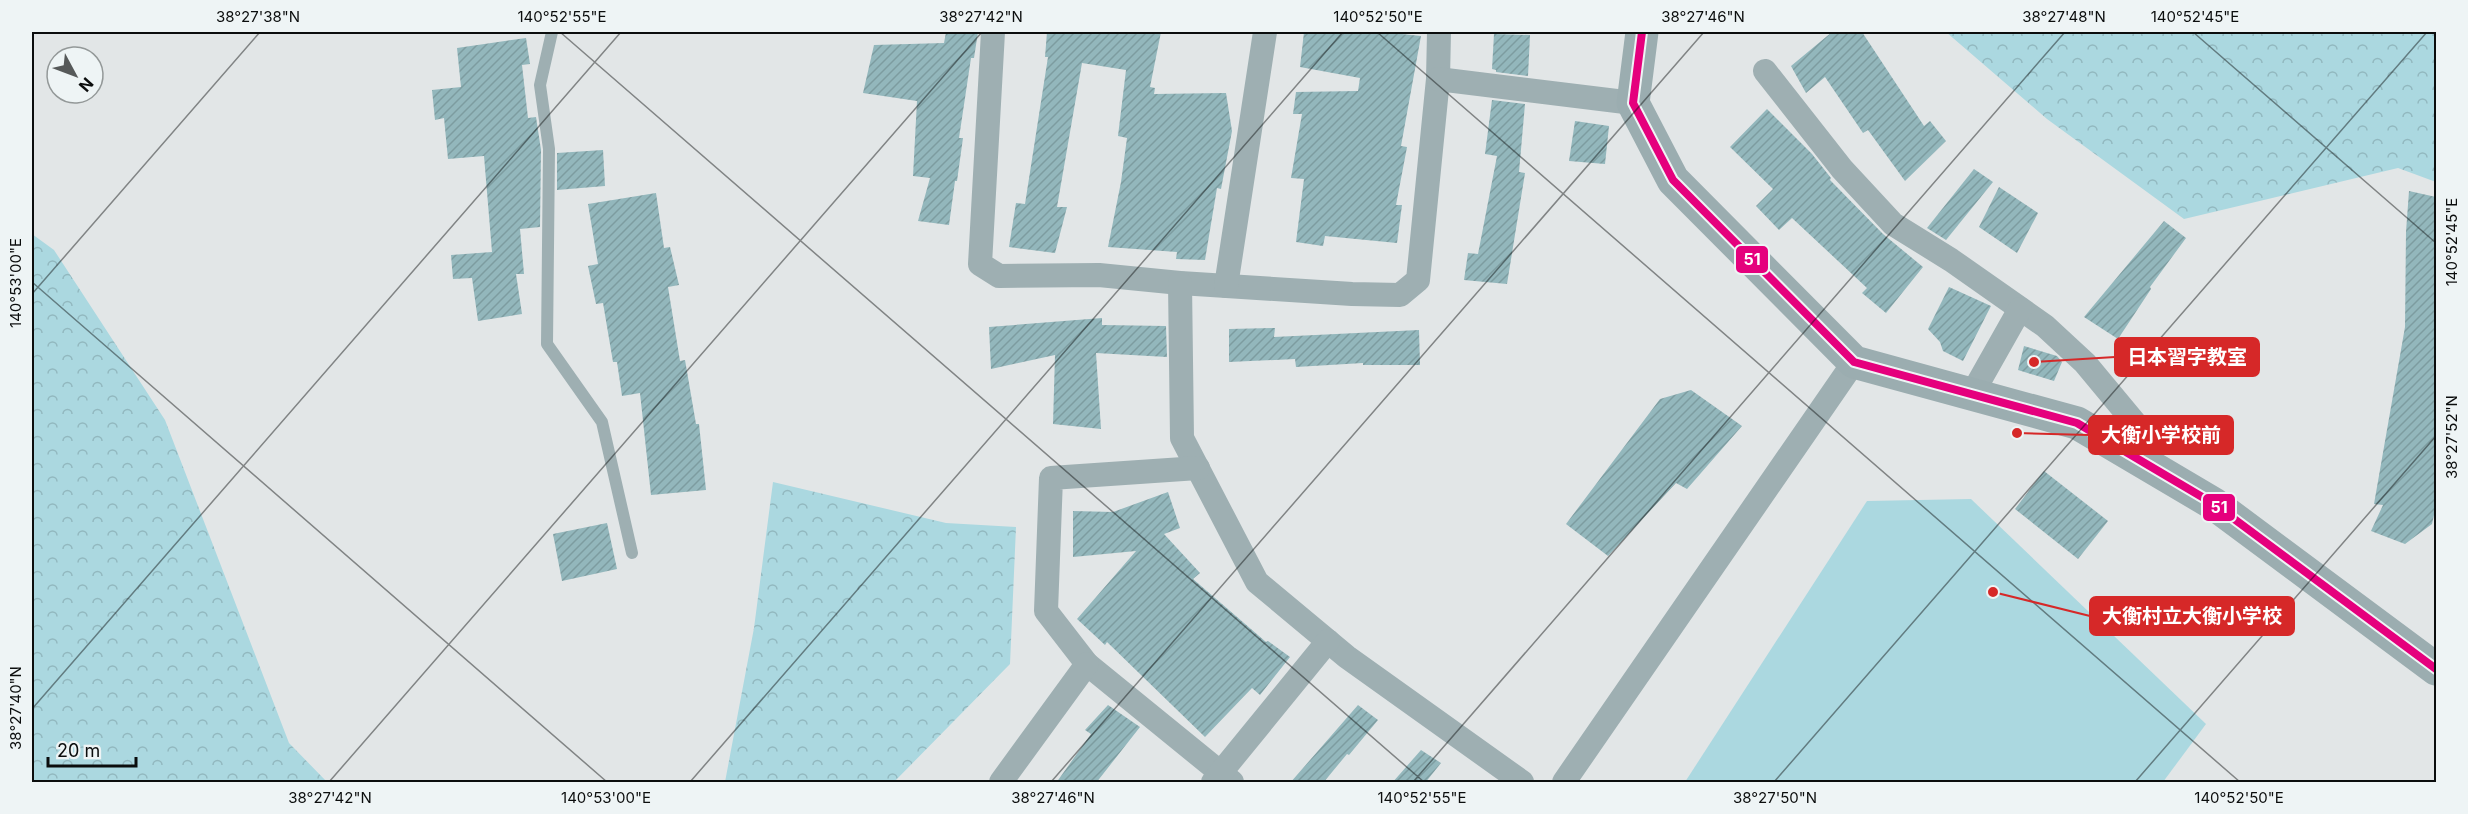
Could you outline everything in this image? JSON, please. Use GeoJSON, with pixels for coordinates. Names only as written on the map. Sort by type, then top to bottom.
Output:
{"type":"FeatureCollection","features":[{"type":"Feature","properties":{"kind":"street"},"geometry":{"type":"LineString","coordinates":[[993,32],[980,264],[999,276],[1099,275],[1180,283],[1400,295],[1418,280],[1438,78],[1439,32]]}},
{"type":"Feature","properties":{"kind":"street"},"geometry":{"type":"LineString","coordinates":[[1226,286],[1265,32]]}},
{"type":"Feature","properties":{"kind":"street"},"geometry":{"type":"LineString","coordinates":[[1642,32],[1633,103],[1673,180],[1854,362],[2077,423],[2214,504],[2436,669]]}},
{"type":"Feature","properties":{"kind":"street"},"geometry":{"type":"LineString","coordinates":[[1765,71],[1842,169],[1893,224],[1951,260],[2045,326],[2085,363],[2154,446],[2146,464]]}},
{"type":"Feature","properties":{"kind":"street"},"geometry":{"type":"LineString","coordinates":[[1438,78],[1633,103]]}},
{"type":"Feature","properties":{"kind":"street"},"geometry":{"type":"LineString","coordinates":[[1180,283],[1182,438],[1257,582],[1328,641],[1522,783]]}},
{"type":"Feature","properties":{"kind":"street"},"geometry":{"type":"LineString","coordinates":[[1972,394],[2020,309]]}},
{"type":"Feature","properties":{"kind":"street"},"geometry":{"type":"LineString","coordinates":[[1564,783],[1854,362]]}},
{"type":"Feature","properties":{"kind":"street"},"geometry":{"type":"LineString","coordinates":[[1198,468],[1051,478],[1046,611],[1087,664],[1222,779],[1328,641]]}},
{"type":"Feature","properties":{"kind":"street"},"geometry":{"type":"LineString","coordinates":[[1001,783],[1087,664]]}},
{"type":"Feature","properties":{"kind":"lane"},"geometry":{"type":"LineString","coordinates":[[552,32],[540,85],[549,149],[547,344],[603,422],[632,553]]}},
{"type":"Feature","properties":{"kind":"green space"},"geometry":{"type":"Polygon","coordinates":[[[1946,32],[2436,32],[2436,182],[2398,168],[2184,219],[2047,119],[1946,32]]]}},
{"type":"Feature","properties":{"kind":"green space"},"geometry":{"type":"Polygon","coordinates":[[[32,234],[54,250],[165,420],[289,743],[327,782],[32,782],[32,234]]]}},
{"type":"Feature","properties":{"kind":"green space"},"geometry":{"type":"Polygon","coordinates":[[[773,482],[946,523],[1016,527],[1010,664],[894,782],[725,782],[754,628],[773,482]]]}},
{"type":"Feature","properties":{"kind":"green space"},"geometry":{"type":"Polygon","coordinates":[[[1971,499],[2206,724],[2163,782],[1685,782],[1867,501],[1971,499]]]}},
{"type":"Feature","properties":{"kind":"building"},"geometry":{"type":"Polygon","coordinates":[[[946,32],[978,32],[974,58],[971,58],[959,138],[963,138],[949,225],[918,221],[930,178],[913,176],[917,101],[863,93],[874,45],[944,43],[946,32]]]}},
{"type":"Feature","properties":{"kind":"building"},"geometry":{"type":"Polygon","coordinates":[[[1047,32],[1161,32],[1150,87],[1155,88],[1154,94],[1226,93],[1232,131],[1221,189],[1217,188],[1205,260],[1176,259],[1177,252],[1108,247],[1127,138],[1118,136],[1126,70],[1082,63],[1057,207],[1067,207],[1055,253],[1009,247],[1016,203],[1025,204],[1048,57],[1045,57],[1047,32]]]}},
{"type":"Feature","properties":{"kind":"building"},"geometry":{"type":"Polygon","coordinates":[[[1304,32],[1383,32],[1421,36],[1401,146],[1407,147],[1396,205],[1402,205],[1397,243],[1325,236],[1323,246],[1296,242],[1304,179],[1291,178],[1302,114],[1293,114],[1296,92],[1358,91],[1360,78],[1300,67],[1304,32]]]}},
{"type":"Feature","properties":{"kind":"building"},"geometry":{"type":"Polygon","coordinates":[[[1832,32],[1862,32],[1924,126],[1930,121],[1946,141],[1905,181],[1868,130],[1863,133],[1825,77],[1806,93],[1791,66],[1832,32]]]}},
{"type":"Feature","properties":{"kind":"building"},"geometry":{"type":"Polygon","coordinates":[[[1494,34],[1530,35],[1528,76],[1496,72],[1492,69],[1494,34]]]}},
{"type":"Feature","properties":{"kind":"building"},"geometry":{"type":"Polygon","coordinates":[[[526,38],[530,64],[522,65],[528,118],[536,117],[541,150],[540,227],[520,229],[524,274],[516,274],[522,314],[478,321],[472,278],[453,279],[451,255],[492,252],[484,156],[448,159],[444,118],[435,120],[432,90],[461,87],[457,48],[526,38]]]}},
{"type":"Feature","properties":{"kind":"building"},"geometry":{"type":"Polygon","coordinates":[[[1492,100],[1525,104],[1519,172],[1525,173],[1507,284],[1464,280],[1468,253],[1478,254],[1497,156],[1485,154],[1492,100]]]}},
{"type":"Feature","properties":{"kind":"building"},"geometry":{"type":"Polygon","coordinates":[[[1767,109],[1812,154],[1831,178],[1830,180],[1883,234],[1923,267],[1886,313],[1862,293],[1867,288],[1792,218],[1779,230],[1756,206],[1773,189],[1730,147],[1767,109]]]}},
{"type":"Feature","properties":{"kind":"building"},"geometry":{"type":"Polygon","coordinates":[[[1575,121],[1609,126],[1605,164],[1569,161],[1575,121]]]}},
{"type":"Feature","properties":{"kind":"building"},"geometry":{"type":"Polygon","coordinates":[[[603,150],[605,186],[557,190],[557,153],[603,150]]]}},
{"type":"Feature","properties":{"kind":"building"},"geometry":{"type":"Polygon","coordinates":[[[1974,169],[1993,182],[1946,240],[1927,228],[1974,169]]]}},
{"type":"Feature","properties":{"kind":"building"},"geometry":{"type":"Polygon","coordinates":[[[1999,187],[2038,213],[2017,253],[1979,227],[1999,187]]]}},
{"type":"Feature","properties":{"kind":"building"},"geometry":{"type":"Polygon","coordinates":[[[2409,191],[2436,197],[2436,506],[2432,524],[2405,544],[2371,531],[2383,505],[2374,504],[2405,327],[2409,191]]]}},
{"type":"Feature","properties":{"kind":"building"},"geometry":{"type":"Polygon","coordinates":[[[656,193],[664,248],[670,247],[679,285],[668,287],[680,361],[685,360],[696,424],[699,424],[706,490],[651,495],[640,393],[622,396],[617,362],[613,362],[603,303],[596,304],[588,266],[598,264],[588,204],[656,193]]]}},
{"type":"Feature","properties":{"kind":"building"},"geometry":{"type":"Polygon","coordinates":[[[2164,221],[2186,238],[2150,287],[2151,289],[2118,339],[2084,317],[2164,221]]]}},
{"type":"Feature","properties":{"kind":"building"},"geometry":{"type":"Polygon","coordinates":[[[1949,287],[1991,306],[1963,361],[1943,351],[1940,342],[1928,329],[1949,287]]]}},
{"type":"Feature","properties":{"kind":"building"},"geometry":{"type":"Polygon","coordinates":[[[1102,318],[1102,325],[1166,326],[1167,357],[1096,353],[1101,429],[1053,424],[1055,355],[991,369],[989,327],[1102,318]]]}},
{"type":"Feature","properties":{"kind":"building"},"geometry":{"type":"Polygon","coordinates":[[[1275,328],[1274,337],[1419,330],[1420,365],[1363,365],[1363,363],[1296,367],[1295,359],[1229,362],[1229,329],[1275,328]]]}},
{"type":"Feature","properties":{"kind":"building"},"geometry":{"type":"Polygon","coordinates":[[[2024,346],[2057,356],[2062,362],[2054,381],[2018,370],[2024,346]]]}},
{"type":"Feature","properties":{"kind":"building"},"geometry":{"type":"Polygon","coordinates":[[[1691,390],[1742,426],[1687,489],[1676,483],[1608,556],[1566,524],[1660,399],[1691,390]]]}},
{"type":"Feature","properties":{"kind":"building"},"geometry":{"type":"Polygon","coordinates":[[[2044,471],[2108,521],[2078,559],[2015,509],[2044,471]]]}},
{"type":"Feature","properties":{"kind":"building"},"geometry":{"type":"Polygon","coordinates":[[[1168,492],[1180,528],[1164,534],[1200,573],[1193,579],[1266,642],[1268,641],[1290,657],[1260,695],[1252,688],[1205,737],[1107,642],[1105,645],[1077,619],[1136,551],[1073,557],[1073,511],[1113,512],[1168,492]]]}},
{"type":"Feature","properties":{"kind":"building"},"geometry":{"type":"Polygon","coordinates":[[[607,523],[617,569],[562,581],[553,534],[607,523]]]}},
{"type":"Feature","properties":{"kind":"building"},"geometry":{"type":"Polygon","coordinates":[[[1108,705],[1140,727],[1096,783],[1056,783],[1091,734],[1085,730],[1108,705]]]}},
{"type":"Feature","properties":{"kind":"building"},"geometry":{"type":"Polygon","coordinates":[[[1358,705],[1378,720],[1349,755],[1347,754],[1323,783],[1290,783],[1358,705]]]}},
{"type":"Feature","properties":{"kind":"building"},"geometry":{"type":"Polygon","coordinates":[[[1421,750],[1441,763],[1425,783],[1392,783],[1421,750]]]}},
{"type":"Feature","properties":{"kind":"transit line","name":"51"},"geometry":{"type":"LineString","coordinates":[[1642,32],[1633,103],[1673,180],[1854,362],[2077,423],[2214,504],[2436,669]]}},
{"type":"Feature","properties":{"kind":"place","name":"日本習字教室"},"geometry":{"type":"Point","coordinates":[2034,362]}},
{"type":"Feature","properties":{"kind":"place","name":"大衡小学校前"},"geometry":{"type":"Point","coordinates":[2017,433]}},
{"type":"Feature","properties":{"kind":"place","name":"大衡村立大衡小学校"},"geometry":{"type":"Point","coordinates":[1993,592]}}]}
